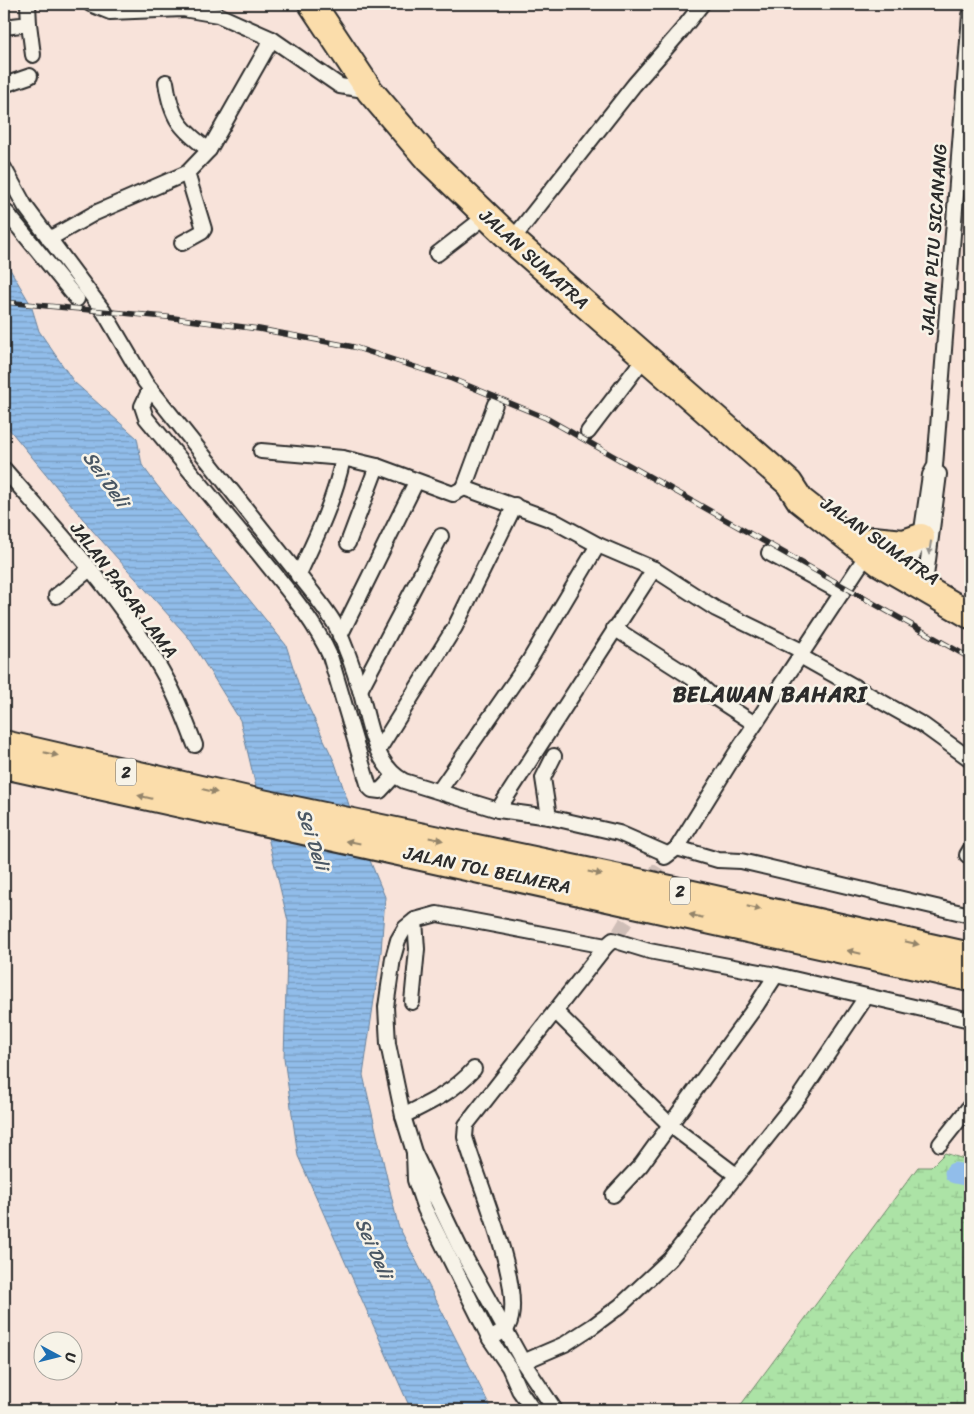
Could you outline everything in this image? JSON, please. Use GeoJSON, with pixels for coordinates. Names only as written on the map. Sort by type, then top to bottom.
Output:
{"type":"FeatureCollection","features":[{"type":"Feature","properties":{"kind":"highway","name":"JALAN SUMATRA"},"geometry":{"type":"LineString","coordinates":[[312,4],[370,91],[429,160],[486,216],[789,483],[808,492],[870,547],[970,615]]}},
{"type":"Feature","properties":{"kind":"highway"},"geometry":{"type":"LineString","coordinates":[[870,547],[904,543],[921,537]]}},
{"type":"Feature","properties":{"kind":"highway","name":"JALAN SUMATRA"},"geometry":{"type":"LineString","coordinates":[[914,576],[970,600]]}},
{"type":"Feature","properties":{"kind":"highway","name":"JALAN TOL BELMERA"},"geometry":{"type":"LineString","coordinates":[[4,744],[401,851],[970,978]]}},
{"type":"Feature","properties":{"kind":"highway","name":"JALAN TOL BELMERA"},"geometry":{"type":"LineString","coordinates":[[4,765],[246,810],[388,829],[970,956]]}},
{"type":"Feature","properties":{"kind":"street"},"geometry":{"type":"LineString","coordinates":[[28,4],[33,55]]}},
{"type":"Feature","properties":{"kind":"street"},"geometry":{"type":"LineString","coordinates":[[90,4],[110,12],[168,9],[202,11],[238,22],[272,38],[340,86],[370,91]]}},
{"type":"Feature","properties":{"kind":"street"},"geometry":{"type":"LineString","coordinates":[[512,240],[634,85],[682,31],[702,4]]}},
{"type":"Feature","properties":{"kind":"street","name":"JALAN PLTU SICANANG"},"geometry":{"type":"LineString","coordinates":[[914,576],[930,474],[935,466],[970,15]]}},
{"type":"Feature","properties":{"kind":"street"},"geometry":{"type":"LineString","coordinates":[[4,28],[29,24]]}},
{"type":"Feature","properties":{"kind":"street"},"geometry":{"type":"LineString","coordinates":[[40,254],[50,241],[95,213],[186,173],[209,150],[272,38]]}},
{"type":"Feature","properties":{"kind":"street"},"geometry":{"type":"LineString","coordinates":[[4,85],[30,76]]}},
{"type":"Feature","properties":{"kind":"street"},"geometry":{"type":"LineString","coordinates":[[166,82],[170,108],[175,119],[209,150]]}},
{"type":"Feature","properties":{"kind":"street"},"geometry":{"type":"LineString","coordinates":[[4,168],[25,206],[104,312],[150,389],[318,600],[337,628],[360,690],[370,729],[378,749],[394,776],[404,781],[498,810],[549,817],[619,833],[670,853],[718,860],[741,861],[970,915]]}},
{"type":"Feature","properties":{"kind":"street"},"geometry":{"type":"LineString","coordinates":[[182,244],[204,229],[186,173]]}},
{"type":"Feature","properties":{"kind":"street"},"geometry":{"type":"LineString","coordinates":[[7,213],[76,299]]}},
{"type":"Feature","properties":{"kind":"street"},"geometry":{"type":"LineString","coordinates":[[437,254],[486,216]]}},
{"type":"Feature","properties":{"kind":"street"},"geometry":{"type":"LineString","coordinates":[[588,432],[645,357]]}},
{"type":"Feature","properties":{"kind":"street"},"geometry":{"type":"LineString","coordinates":[[150,389],[142,406],[146,418],[311,620],[323,640],[330,656],[369,787],[372,790],[380,791],[394,776]]}},
{"type":"Feature","properties":{"kind":"street"},"geometry":{"type":"LineString","coordinates":[[260,451],[343,458],[378,466],[416,482],[453,494],[464,488],[495,404]]}},
{"type":"Feature","properties":{"kind":"street"},"geometry":{"type":"LineString","coordinates":[[298,576],[316,538],[336,485],[343,458]]}},
{"type":"Feature","properties":{"kind":"street"},"geometry":{"type":"LineString","coordinates":[[348,543],[378,466]]}},
{"type":"Feature","properties":{"kind":"street","name":"JALAN PLTU SICANANG"},"geometry":{"type":"LineString","coordinates":[[914,576],[938,498],[939,474],[935,466]]}},
{"type":"Feature","properties":{"kind":"street","name":"JALAN PASAR LAMA"},"geometry":{"type":"LineString","coordinates":[[4,469],[90,569],[136,631],[167,681],[195,745]]}},
{"type":"Feature","properties":{"kind":"street"},"geometry":{"type":"LineString","coordinates":[[340,636],[416,482]]}},
{"type":"Feature","properties":{"kind":"street"},"geometry":{"type":"LineString","coordinates":[[464,488],[552,520],[598,545],[654,569],[716,609],[801,653],[924,725],[970,759]]}},
{"type":"Feature","properties":{"kind":"street"},"geometry":{"type":"LineString","coordinates":[[378,749],[455,627],[514,505]]}},
{"type":"Feature","properties":{"kind":"street"},"geometry":{"type":"LineString","coordinates":[[360,690],[441,536]]}},
{"type":"Feature","properties":{"kind":"street"},"geometry":{"type":"LineString","coordinates":[[439,791],[529,662],[598,545]]}},
{"type":"Feature","properties":{"kind":"street"},"geometry":{"type":"LineString","coordinates":[[670,853],[842,593],[870,547]]}},
{"type":"Feature","properties":{"kind":"street"},"geometry":{"type":"LineString","coordinates":[[769,553],[842,593]]}},
{"type":"Feature","properties":{"kind":"street"},"geometry":{"type":"LineString","coordinates":[[56,596],[90,569]]}},
{"type":"Feature","properties":{"kind":"street"},"geometry":{"type":"LineString","coordinates":[[498,810],[614,628],[654,569]]}},
{"type":"Feature","properties":{"kind":"street"},"geometry":{"type":"LineString","coordinates":[[614,628],[692,678],[712,696],[755,724]]}},
{"type":"Feature","properties":{"kind":"street"},"geometry":{"type":"LineString","coordinates":[[549,817],[543,778],[554,756]]}},
{"type":"Feature","properties":{"kind":"street"},"geometry":{"type":"LineString","coordinates":[[533,1410],[519,1390],[509,1367],[490,1339],[414,1152],[403,1116],[388,1044],[386,1007],[395,948],[402,934],[415,920],[431,915],[443,915],[612,939],[649,951],[776,975],[970,1020]]}},
{"type":"Feature","properties":{"kind":"street"},"geometry":{"type":"LineString","coordinates":[[412,1002],[417,949],[415,920]]}},
{"type":"Feature","properties":{"kind":"street"},"geometry":{"type":"LineString","coordinates":[[490,1339],[506,1330],[514,1308],[509,1273],[467,1145],[465,1131],[470,1119],[612,939]]}},
{"type":"Feature","properties":{"kind":"street"},"geometry":{"type":"LineString","coordinates":[[613,1196],[641,1165],[776,975]]}},
{"type":"Feature","properties":{"kind":"street"},"geometry":{"type":"LineString","coordinates":[[523,1362],[565,1344],[620,1306],[684,1244],[736,1175],[799,1097],[866,997]]}},
{"type":"Feature","properties":{"kind":"street"},"geometry":{"type":"LineString","coordinates":[[556,1012],[670,1125],[736,1175]]}},
{"type":"Feature","properties":{"kind":"street"},"geometry":{"type":"LineString","coordinates":[[403,1116],[454,1090],[474,1069]]}},
{"type":"Feature","properties":{"kind":"street"},"geometry":{"type":"LineString","coordinates":[[940,1144],[970,1106]]}},
{"type":"Feature","properties":{"kind":"street"},"geometry":{"type":"LineString","coordinates":[[454,1251],[506,1330],[523,1362],[555,1410]]}},
{"type":"Feature","properties":{"kind":"green space"},"geometry":{"type":"Polygon","coordinates":[[[945,1153],[970,1161],[970,1410],[737,1410],[918,1167],[931,1167],[945,1153]]]}},
{"type":"Feature","properties":{"kind":"water","name":"Sei Deli"},"geometry":{"type":"Polygon","coordinates":[[[4,259],[31,305],[39,331],[74,382],[137,438],[142,465],[286,645],[300,689],[335,763],[357,829],[385,897],[381,952],[363,1075],[398,1225],[492,1410],[411,1410],[298,1156],[284,1058],[288,921],[240,720],[189,638],[92,530],[4,423],[4,259]]]}},
{"type":"Feature","properties":{"kind":"waterway"},"geometry":{"type":"LineString","coordinates":[[955,1173],[970,1176]]}},
{"type":"Feature","properties":{"kind":"tunnel"},"geometry":{"type":"LineString","coordinates":[[619,933],[665,857]]}},
{"type":"Feature","properties":{"kind":"railway"},"geometry":{"type":"LineString","coordinates":[[4,302],[166,317],[259,329],[354,347],[452,379],[546,418],[970,658]]}},
{"type":"Feature","properties":{"kind":"district","name":"BELAWAN BAHARI"},"geometry":{"type":"Point","coordinates":[770,694]}}]}
